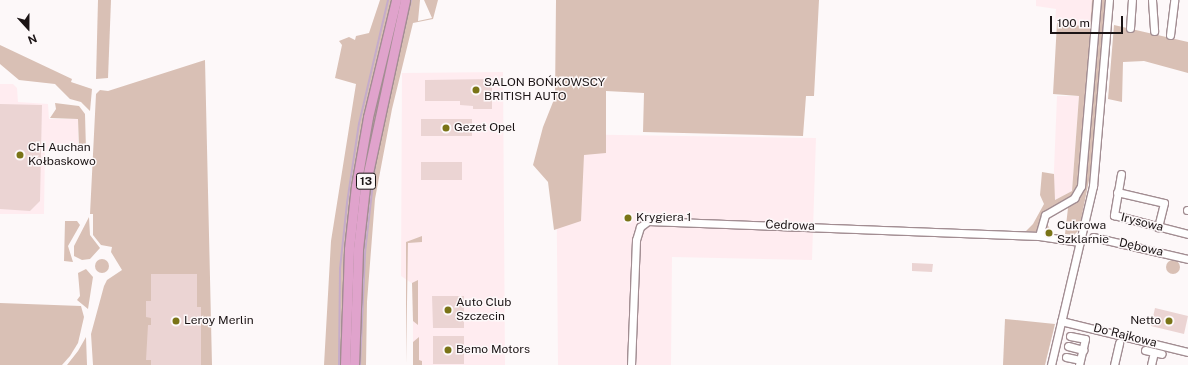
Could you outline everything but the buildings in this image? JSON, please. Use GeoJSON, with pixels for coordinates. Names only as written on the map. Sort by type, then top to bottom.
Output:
{"type":"FeatureCollection","features":[{"type":"Feature","properties":{"kind":"main road","name":"13"},"geometry":{"type":"LineString","coordinates":[[345,365],[349,249],[356,186],[396,0]]}},
{"type":"Feature","properties":{"kind":"main road","name":"13"},"geometry":{"type":"LineString","coordinates":[[354,365],[358,250],[365,187],[404,0]]}},
{"type":"Feature","properties":{"kind":"street"},"geometry":{"type":"LineString","coordinates":[[1039,236],[1045,214],[1074,198],[1081,186],[1097,0]]}},
{"type":"Feature","properties":{"kind":"street"},"geometry":{"type":"LineString","coordinates":[[1051,365],[1080,242],[1096,165],[1109,0]]}},
{"type":"Feature","properties":{"kind":"street"},"geometry":{"type":"LineString","coordinates":[[1130,28],[1132,0]]}},
{"type":"Feature","properties":{"kind":"street"},"geometry":{"type":"LineString","coordinates":[[1152,0],[1154,31]]}},
{"type":"Feature","properties":{"kind":"street"},"geometry":{"type":"LineString","coordinates":[[1170,35],[1174,0]]}},
{"type":"Feature","properties":{"kind":"street","name":"Irysowa"},"geometry":{"type":"LineString","coordinates":[[1121,174],[1114,215],[1188,234]]}},
{"type":"Feature","properties":{"kind":"street"},"geometry":{"type":"LineString","coordinates":[[1117,192],[1164,203],[1158,227]]}},
{"type":"Feature","properties":{"kind":"street","name":"Cedrowa"},"geometry":{"type":"LineString","coordinates":[[631,365],[636,240],[638,229],[645,222],[1039,236],[1080,242]]}},
{"type":"Feature","properties":{"kind":"street","name":"Dębowa"},"geometry":{"type":"LineString","coordinates":[[1093,237],[1188,259]]}},
{"type":"Feature","properties":{"kind":"street","name":"Do Rajkowa"},"geometry":{"type":"LineString","coordinates":[[1062,321],[1188,352]]}},
{"type":"Feature","properties":{"kind":"street"},"geometry":{"type":"LineString","coordinates":[[1066,357],[1080,363],[1085,339],[1070,336]]}},
{"type":"Feature","properties":{"kind":"street"},"geometry":{"type":"LineString","coordinates":[[1114,365],[1119,343]]}},
{"type":"Feature","properties":{"kind":"street"},"geometry":{"type":"LineString","coordinates":[[1068,346],[1082,350]]}},
{"type":"Feature","properties":{"kind":"street"},"geometry":{"type":"LineString","coordinates":[[1145,350],[1162,354]]}},
{"type":"Feature","properties":{"kind":"street"},"geometry":{"type":"LineString","coordinates":[[1151,365],[1154,352]]}},
{"type":"Feature","properties":{"kind":"shaded area"},"geometry":{"type":"Polygon","coordinates":[[[98,0],[111,0],[108,78],[96,79],[98,0]]]}},
{"type":"Feature","properties":{"kind":"shaded area"},"geometry":{"type":"Polygon","coordinates":[[[380,0],[392,0],[345,261],[342,365],[324,365],[331,241],[356,84],[335,78],[342,45],[339,41],[349,37],[355,40],[356,36],[369,33],[380,0]]]}},
{"type":"Feature","properties":{"kind":"shaded area"},"geometry":{"type":"Polygon","coordinates":[[[399,0],[402,0],[365,168],[351,365],[348,365],[353,235],[369,131],[399,0]]]}},
{"type":"Feature","properties":{"kind":"shaded area"},"geometry":{"type":"Polygon","coordinates":[[[408,0],[420,0],[418,21],[432,18],[424,0],[438,0],[433,19],[413,23],[392,109],[375,199],[367,302],[366,365],[358,365],[360,262],[371,169],[408,0]]]}},
{"type":"Feature","properties":{"kind":"shaded area"},"geometry":{"type":"Polygon","coordinates":[[[556,0],[819,0],[814,96],[806,96],[803,136],[643,132],[644,93],[606,91],[606,153],[584,155],[581,221],[554,230],[548,182],[533,165],[543,127],[555,97],[556,0]]]}},
{"type":"Feature","properties":{"kind":"shaded area"},"geometry":{"type":"Polygon","coordinates":[[[1036,0],[1092,0],[1090,27],[1055,22],[1056,9],[1036,6],[1036,0]]]}},
{"type":"Feature","properties":{"kind":"shaded area"},"geometry":{"type":"Polygon","coordinates":[[[1092,0],[1105,0],[1092,165],[1079,230],[1074,235],[1065,234],[1068,208],[1051,216],[1047,224],[1053,234],[1026,231],[1033,224],[1044,204],[1040,195],[1042,172],[1054,174],[1055,200],[1072,191],[1079,96],[1053,94],[1057,23],[1090,27],[1092,0]]]}},
{"type":"Feature","properties":{"kind":"shaded area"},"geometry":{"type":"Polygon","coordinates":[[[1114,25],[1188,42],[1188,73],[1144,61],[1123,62],[1122,102],[1108,99],[1114,25]]]}},
{"type":"Feature","properties":{"kind":"shaded area"},"geometry":{"type":"Polygon","coordinates":[[[0,45],[72,79],[71,82],[92,89],[90,111],[81,102],[70,99],[55,84],[19,80],[0,64],[0,45]]]}},
{"type":"Feature","properties":{"kind":"shaded area"},"geometry":{"type":"Polygon","coordinates":[[[205,60],[212,365],[93,365],[91,334],[104,286],[107,280],[122,270],[111,252],[112,247],[101,245],[93,235],[93,214],[90,214],[96,94],[100,90],[108,91],[205,60]]]}},
{"type":"Feature","properties":{"kind":"shaded area"},"geometry":{"type":"Polygon","coordinates":[[[503,72],[505,365],[413,365],[413,284],[401,276],[402,73],[503,72]]]}},
{"type":"Feature","properties":{"kind":"shaded area","name":"CH Auchan Kołbaskowo"},"geometry":{"type":"Polygon","coordinates":[[[0,84],[13,84],[17,88],[18,102],[48,104],[49,119],[78,119],[78,151],[45,151],[44,214],[0,214],[0,84]]]}},
{"type":"Feature","properties":{"kind":"shaded area"},"geometry":{"type":"Polygon","coordinates":[[[1057,96],[1079,96],[1072,191],[1055,200],[1053,194],[1057,96]]]}},
{"type":"Feature","properties":{"kind":"shaded area"},"geometry":{"type":"Polygon","coordinates":[[[55,103],[79,106],[85,114],[86,150],[79,149],[78,119],[50,118],[56,109],[55,103]]]}},
{"type":"Feature","properties":{"kind":"shaded area"},"geometry":{"type":"Polygon","coordinates":[[[556,134],[816,138],[812,260],[672,257],[671,365],[558,365],[556,134]]]}},
{"type":"Feature","properties":{"kind":"shaded area"},"geometry":{"type":"Polygon","coordinates":[[[89,217],[90,235],[100,248],[90,259],[82,260],[74,256],[74,246],[89,217]]]}},
{"type":"Feature","properties":{"kind":"shaded area"},"geometry":{"type":"Polygon","coordinates":[[[65,221],[77,221],[80,225],[68,246],[73,262],[64,261],[65,221]]]}},
{"type":"Feature","properties":{"kind":"shaded area"},"geometry":{"type":"Polygon","coordinates":[[[422,236],[422,242],[408,243],[406,365],[406,242],[422,236]]]}},
{"type":"Feature","properties":{"kind":"shaded area"},"geometry":{"type":"Polygon","coordinates":[[[102,259],[107,261],[109,266],[107,271],[102,273],[97,271],[95,266],[97,261],[102,259]]]}},
{"type":"Feature","properties":{"kind":"shaded area"},"geometry":{"type":"Polygon","coordinates":[[[1173,260],[1178,262],[1180,267],[1178,272],[1173,274],[1168,272],[1166,267],[1168,262],[1173,260]]]}},
{"type":"Feature","properties":{"kind":"shaded area"},"geometry":{"type":"Polygon","coordinates":[[[86,269],[93,277],[88,309],[77,300],[80,296],[78,273],[86,269]]]}},
{"type":"Feature","properties":{"kind":"shaded area"},"geometry":{"type":"Polygon","coordinates":[[[418,280],[418,325],[413,321],[412,283],[418,280]]]}},
{"type":"Feature","properties":{"kind":"shaded area"},"geometry":{"type":"Polygon","coordinates":[[[0,303],[81,306],[84,317],[78,343],[70,356],[62,365],[0,365],[0,303]]]}},
{"type":"Feature","properties":{"kind":"shaded area"},"geometry":{"type":"Polygon","coordinates":[[[1005,319],[1055,324],[1045,365],[1003,365],[1005,319]]]}},
{"type":"Feature","properties":{"kind":"shaded area"},"geometry":{"type":"Polygon","coordinates":[[[86,337],[87,365],[67,365],[78,351],[86,337]]]}},
{"type":"Feature","properties":{"kind":"shaded area"},"geometry":{"type":"Polygon","coordinates":[[[419,337],[419,360],[422,361],[422,365],[413,365],[413,342],[419,337]]]}},
{"type":"Feature","properties":{"kind":"waterway"},"geometry":{"type":"LineString","coordinates":[[339,365],[340,269],[347,203],[359,124],[388,0]]}},
{"type":"Feature","properties":{"kind":"waterway"},"geometry":{"type":"LineString","coordinates":[[388,99],[411,0]]}},
{"type":"Feature","properties":{"kind":"waterway"},"geometry":{"type":"LineString","coordinates":[[360,365],[365,253],[376,156]]}},
{"type":"Feature","properties":{"kind":"place","name":"SALON BOŃKOWSCY BRITISH AUTO"},"geometry":{"type":"Point","coordinates":[476,90]}},
{"type":"Feature","properties":{"kind":"place","name":"Gezet Opel"},"geometry":{"type":"Point","coordinates":[446,128]}},
{"type":"Feature","properties":{"kind":"place","name":"CH Auchan Kołbaskowo"},"geometry":{"type":"Point","coordinates":[20,155]}},
{"type":"Feature","properties":{"kind":"place","name":"Krygiera 1"},"geometry":{"type":"Point","coordinates":[628,218]}},
{"type":"Feature","properties":{"kind":"place","name":"Cukrowa Szklarnie"},"geometry":{"type":"Point","coordinates":[1049,233]}},
{"type":"Feature","properties":{"kind":"place","name":"Auto Club Szczecin"},"geometry":{"type":"Point","coordinates":[448,310]}},
{"type":"Feature","properties":{"kind":"place","name":"Leroy Merlin"},"geometry":{"type":"Point","coordinates":[176,321]}},
{"type":"Feature","properties":{"kind":"place","name":"Netto"},"geometry":{"type":"Point","coordinates":[1169,321]}},
{"type":"Feature","properties":{"kind":"place","name":"Bemo Motors"},"geometry":{"type":"Point","coordinates":[448,350]}}]}
